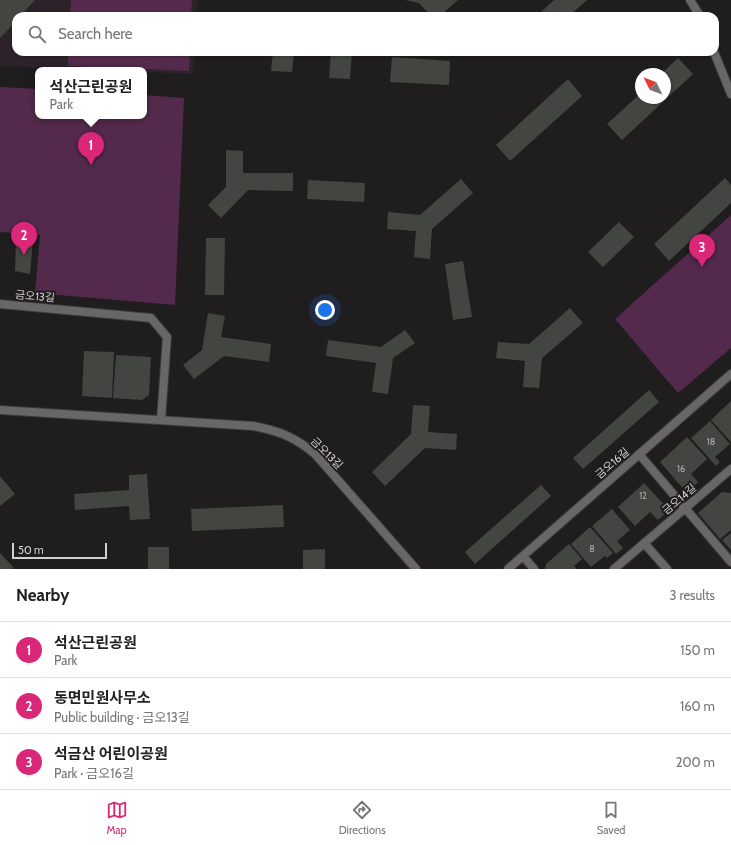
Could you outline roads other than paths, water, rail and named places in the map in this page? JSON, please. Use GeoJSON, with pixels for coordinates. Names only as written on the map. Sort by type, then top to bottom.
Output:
{"type":"FeatureCollection","features":[{"type":"Feature","properties":{"kind":"street"},"geometry":{"type":"LineString","coordinates":[[690,0],[698,12]]}},
{"type":"Feature","properties":{"kind":"street"},"geometry":{"type":"LineString","coordinates":[[716,56],[731,94]]}},
{"type":"Feature","properties":{"kind":"street","name":"금오13길"},"geometry":{"type":"LineString","coordinates":[[0,304],[151,318],[167,337],[161,420]]}},
{"type":"Feature","properties":{"kind":"street","name":"금오16길"},"geometry":{"type":"LineString","coordinates":[[508,569],[731,374]]}},
{"type":"Feature","properties":{"kind":"street","name":"금오13길"},"geometry":{"type":"LineString","coordinates":[[0,410],[253,426],[271,429],[288,435],[303,443],[315,454],[336,476],[416,569]]}},
{"type":"Feature","properties":{"kind":"street"},"geometry":{"type":"LineString","coordinates":[[639,454],[731,562]]}},
{"type":"Feature","properties":{"kind":"street","name":"금오14길"},"geometry":{"type":"LineString","coordinates":[[614,569],[730,473]]}},
{"type":"Feature","properties":{"kind":"street"},"geometry":{"type":"LineString","coordinates":[[644,543],[667,569]]}},
{"type":"Feature","properties":{"kind":"street"},"geometry":{"type":"LineString","coordinates":[[523,556],[534,569]]}},
{"type":"Feature","properties":{"kind":"place","name":"석산근린공원"},"geometry":{"type":"Point","coordinates":[91,165]}},
{"type":"Feature","properties":{"kind":"place","name":"동면민원사무소"},"geometry":{"type":"Point","coordinates":[24,255]}},
{"type":"Feature","properties":{"kind":"place","name":"석금산 어린이공원"},"geometry":{"type":"Point","coordinates":[702,267]}}]}
